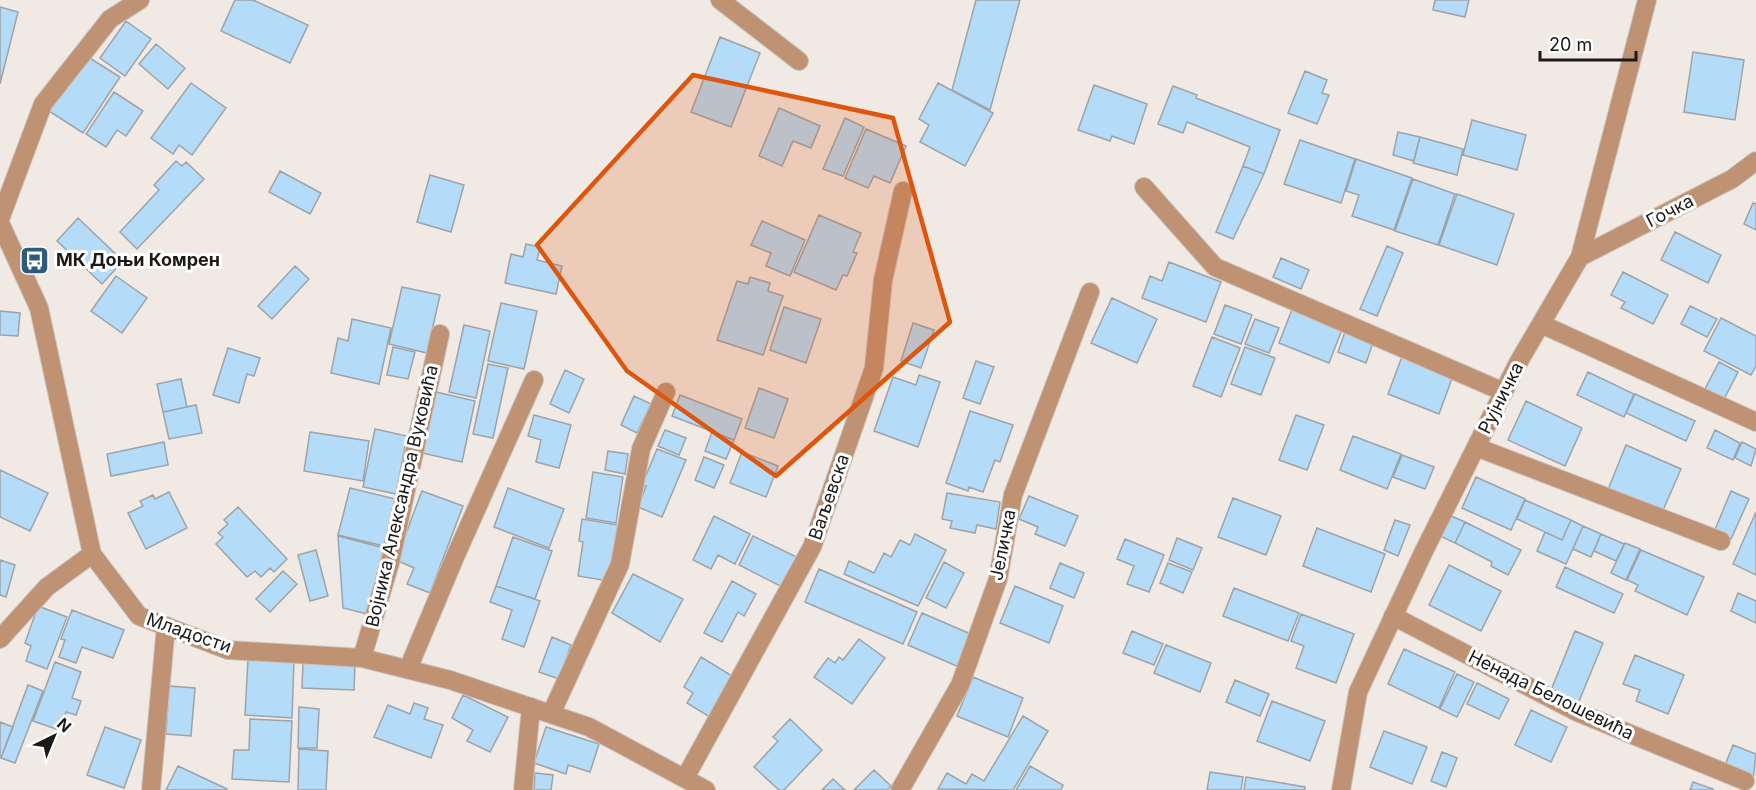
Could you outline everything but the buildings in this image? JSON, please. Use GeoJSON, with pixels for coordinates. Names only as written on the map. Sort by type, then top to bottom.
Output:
{"type":"FeatureCollection","features":[{"type":"Feature","properties":{"kind":"street"},"geometry":{"type":"LineString","coordinates":[[0,221],[43,104],[110,19],[140,0]]}},
{"type":"Feature","properties":{"kind":"street"},"geometry":{"type":"LineString","coordinates":[[720,0],[799,62]]}},
{"type":"Feature","properties":{"kind":"street","name":"Рујничка"},"geometry":{"type":"LineString","coordinates":[[1341,790],[1358,692],[1504,392],[1580,257],[1647,0]]}},
{"type":"Feature","properties":{"kind":"street","name":"Гочка"},"geometry":{"type":"LineString","coordinates":[[1580,257],[1732,179],[1756,161]]}},
{"type":"Feature","properties":{"kind":"street"},"geometry":{"type":"LineString","coordinates":[[1144,187],[1215,267],[1504,392]]}},
{"type":"Feature","properties":{"kind":"street","name":"Ваљевска"},"geometry":{"type":"LineString","coordinates":[[685,778],[812,547],[874,368],[883,280],[903,191]]}},
{"type":"Feature","properties":{"kind":"street","name":"Младости"},"geometry":{"type":"LineString","coordinates":[[0,221],[39,308],[92,554],[139,616],[228,650],[362,657],[408,669],[589,727],[706,790]]}},
{"type":"Feature","properties":{"kind":"street","name":"Јеличка"},"geometry":{"type":"LineString","coordinates":[[900,790],[960,685],[998,579],[1013,495],[1090,292]]}},
{"type":"Feature","properties":{"kind":"street"},"geometry":{"type":"LineString","coordinates":[[1541,324],[1756,422]]}},
{"type":"Feature","properties":{"kind":"street","name":"Војника Александра Вуковића"},"geometry":{"type":"LineString","coordinates":[[362,657],[390,563],[440,334]]}},
{"type":"Feature","properties":{"kind":"street"},"geometry":{"type":"LineString","coordinates":[[408,669],[534,380]]}},
{"type":"Feature","properties":{"kind":"street"},"geometry":{"type":"LineString","coordinates":[[552,714],[620,564],[641,449],[666,392]]}},
{"type":"Feature","properties":{"kind":"street"},"geometry":{"type":"LineString","coordinates":[[1476,447],[1721,541]]}},
{"type":"Feature","properties":{"kind":"street"},"geometry":{"type":"LineString","coordinates":[[0,639],[47,587],[92,554]]}},
{"type":"Feature","properties":{"kind":"street","name":"Ненада Белошевића"},"geometry":{"type":"LineString","coordinates":[[1393,616],[1577,712],[1745,781]]}},
{"type":"Feature","properties":{"kind":"street"},"geometry":{"type":"LineString","coordinates":[[152,790],[166,626]]}},
{"type":"Feature","properties":{"kind":"street"},"geometry":{"type":"LineString","coordinates":[[522,790],[531,707]]}},
{"type":"Feature","properties":{"kind":"highlighted area"},"geometry":{"type":"Polygon","coordinates":[[[693,75],[893,118],[950,322],[776,476],[627,371],[537,245],[693,75]]]}},
{"type":"Feature","properties":{"kind":"place","name":"МК Доњи Комрен"},"geometry":{"type":"Point","coordinates":[35,260]}}]}
